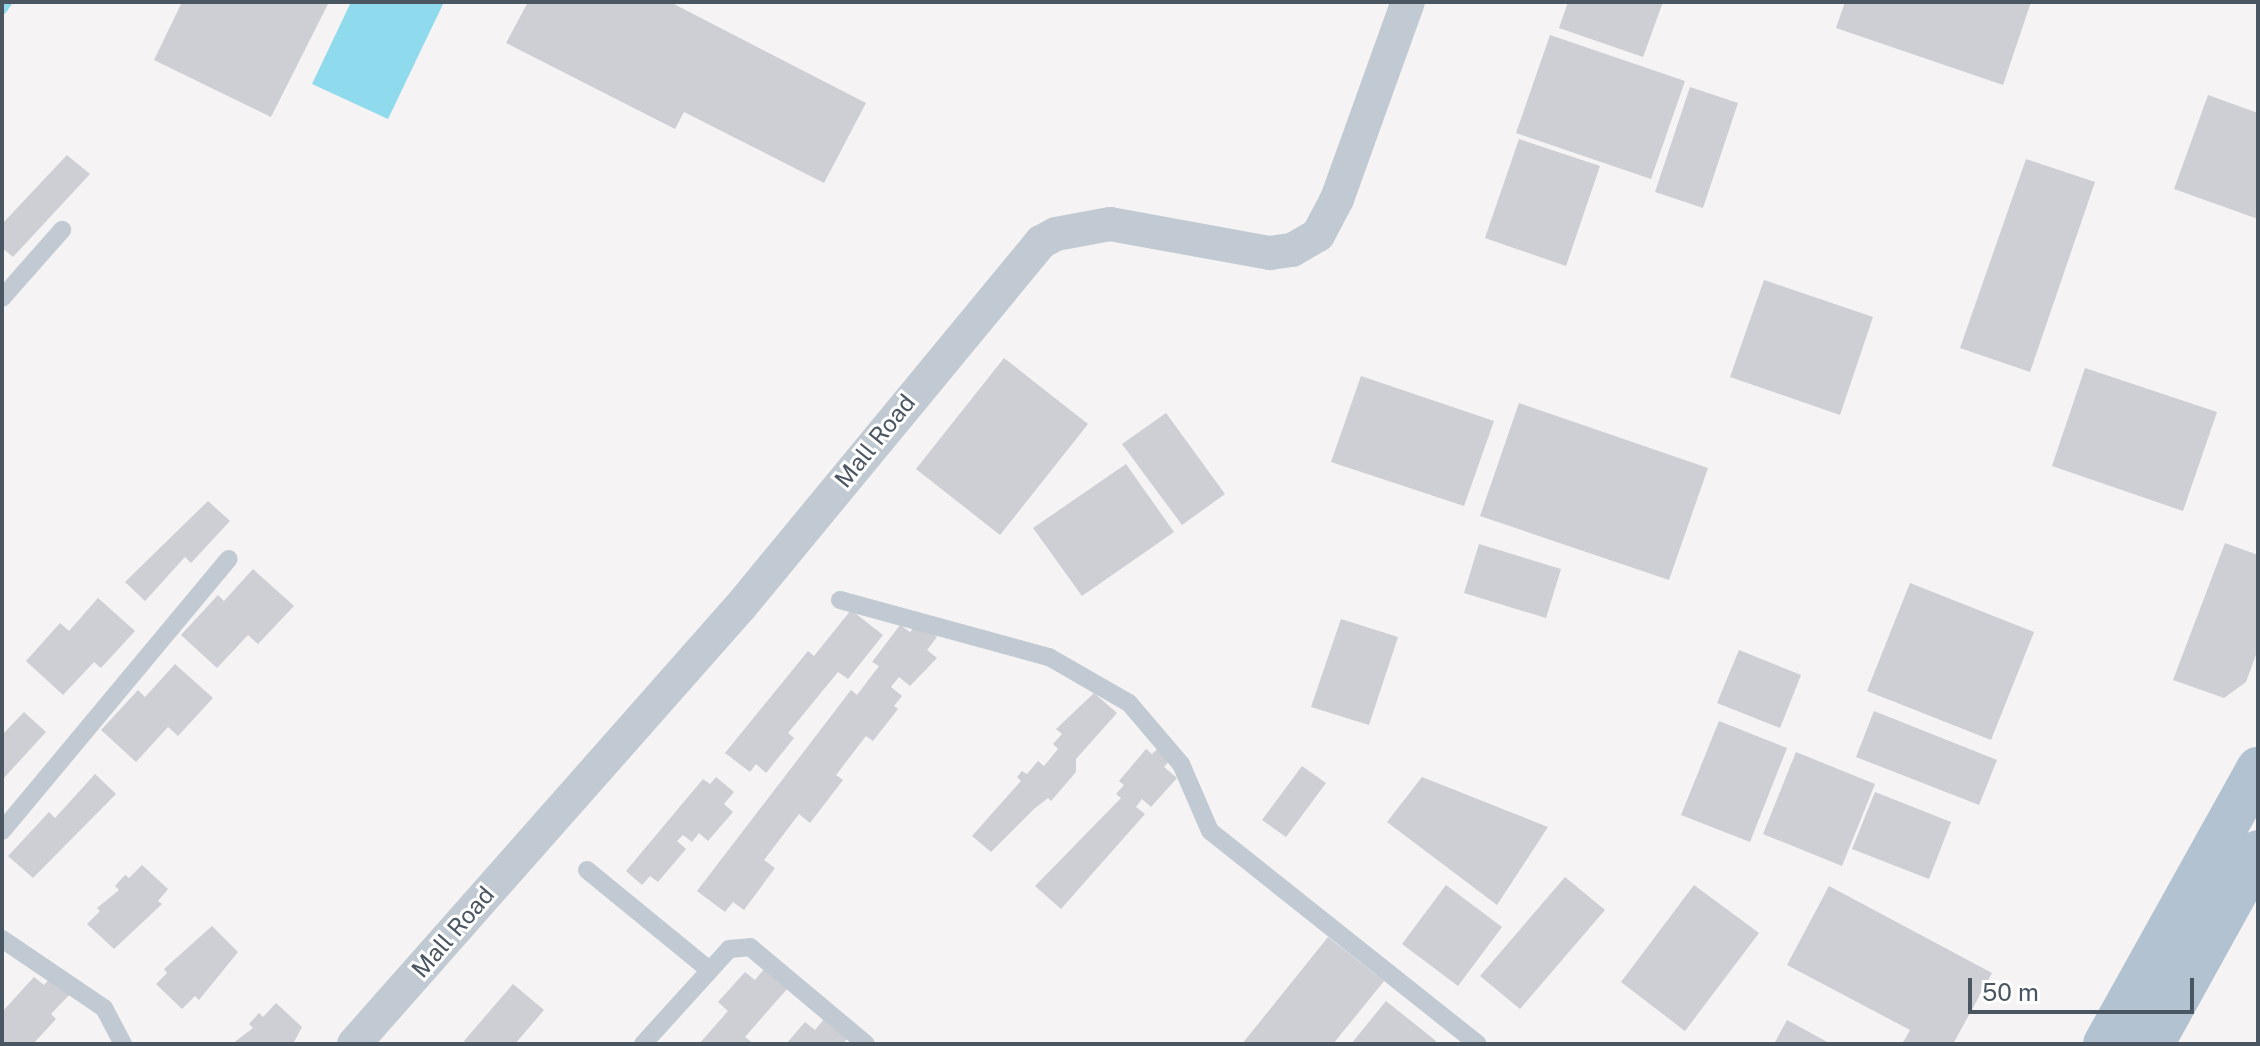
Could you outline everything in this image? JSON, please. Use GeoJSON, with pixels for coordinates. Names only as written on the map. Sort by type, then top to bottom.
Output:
{"type":"FeatureCollection","features":[{"type":"Feature","properties":{"kind":"main road"},"geometry":{"type":"LineString","coordinates":[[2105,1044],[2258,769]]}},
{"type":"Feature","properties":{"kind":"main road"},"geometry":{"type":"LineString","coordinates":[[2152,1044],[2251,879]]}},
{"type":"Feature","properties":{"kind":"street","name":"Mall Road"},"geometry":{"type":"LineString","coordinates":[[354,1044],[741,606],[1041,242],[1056,234],[1110,224],[1270,253],[1292,250],[1318,235],[1337,199],[1408,2]]}},
{"type":"Feature","properties":{"kind":"lane"},"geometry":{"type":"LineString","coordinates":[[2,298],[62,230]]}},
{"type":"Feature","properties":{"kind":"lane"},"geometry":{"type":"LineString","coordinates":[[2,831],[229,559]]}},
{"type":"Feature","properties":{"kind":"lane"},"geometry":{"type":"LineString","coordinates":[[840,600],[1049,657],[1129,703],[1181,764],[1210,831],[1478,1044]]}},
{"type":"Feature","properties":{"kind":"lane"},"geometry":{"type":"LineString","coordinates":[[587,870],[709,970]]}},
{"type":"Feature","properties":{"kind":"lane"},"geometry":{"type":"LineString","coordinates":[[2,939],[104,1008],[123,1044]]}},
{"type":"Feature","properties":{"kind":"lane"},"geometry":{"type":"LineString","coordinates":[[643,1044],[729,949],[750,947],[866,1044]]}},
{"type":"Feature","properties":{"kind":"water"},"geometry":{"type":"Polygon","coordinates":[[[351,2],[444,2],[388,119],[312,84],[351,2]]]}},
{"type":"Feature","properties":{"kind":"building"},"geometry":{"type":"Polygon","coordinates":[[[182,2],[329,2],[271,117],[154,60],[182,2]]]}},
{"type":"Feature","properties":{"kind":"building"},"geometry":{"type":"Polygon","coordinates":[[[528,2],[670,2],[866,103],[824,183],[684,112],[675,129],[506,43],[528,2]]]}},
{"type":"Feature","properties":{"kind":"building"},"geometry":{"type":"Polygon","coordinates":[[[1568,2],[1663,2],[1643,57],[1559,28],[1568,2]]]}},
{"type":"Feature","properties":{"kind":"building"},"geometry":{"type":"Polygon","coordinates":[[[1845,2],[2031,2],[2003,85],[1836,28],[1845,2]]]}},
{"type":"Feature","properties":{"kind":"building"},"geometry":{"type":"Polygon","coordinates":[[[1550,35],[1685,81],[1651,179],[1516,133],[1550,35]]]}},
{"type":"Feature","properties":{"kind":"building"},"geometry":{"type":"Polygon","coordinates":[[[1690,87],[1738,103],[1703,208],[1655,192],[1690,87]]]}},
{"type":"Feature","properties":{"kind":"building"},"geometry":{"type":"Polygon","coordinates":[[[2208,95],[2258,113],[2258,219],[2174,189],[2208,95]]]}},
{"type":"Feature","properties":{"kind":"building"},"geometry":{"type":"Polygon","coordinates":[[[1519,139],[1600,166],[1566,266],[1485,238],[1519,139]]]}},
{"type":"Feature","properties":{"kind":"building"},"geometry":{"type":"Polygon","coordinates":[[[67,155],[90,174],[13,257],[2,248],[2,224],[67,155]]]}},
{"type":"Feature","properties":{"kind":"building"},"geometry":{"type":"Polygon","coordinates":[[[2026,159],[2095,182],[2030,372],[1960,348],[2026,159]]]}},
{"type":"Feature","properties":{"kind":"building"},"geometry":{"type":"Polygon","coordinates":[[[1764,280],[1873,317],[1840,415],[1730,377],[1764,280]]]}},
{"type":"Feature","properties":{"kind":"building"},"geometry":{"type":"Polygon","coordinates":[[[1004,358],[1088,424],[1000,535],[916,469],[1004,358]]]}},
{"type":"Feature","properties":{"kind":"building"},"geometry":{"type":"Polygon","coordinates":[[[2085,368],[2217,412],[2183,511],[2052,466],[2085,368]]]}},
{"type":"Feature","properties":{"kind":"building"},"geometry":{"type":"Polygon","coordinates":[[[1361,376],[1494,421],[1464,506],[1331,462],[1361,376]]]}},
{"type":"Feature","properties":{"kind":"building"},"geometry":{"type":"Polygon","coordinates":[[[1519,403],[1708,468],[1669,580],[1480,516],[1519,403]]]}},
{"type":"Feature","properties":{"kind":"building"},"geometry":{"type":"Polygon","coordinates":[[[1166,413],[1225,494],[1182,525],[1122,444],[1166,413]]]}},
{"type":"Feature","properties":{"kind":"building"},"geometry":{"type":"Polygon","coordinates":[[[1126,464],[1174,532],[1082,596],[1033,528],[1126,464]]]}},
{"type":"Feature","properties":{"kind":"building"},"geometry":{"type":"Polygon","coordinates":[[[208,501],[230,521],[191,563],[185,557],[145,601],[125,582],[208,501]]]}},
{"type":"Feature","properties":{"kind":"building"},"geometry":{"type":"Polygon","coordinates":[[[2225,543],[2258,555],[2258,649],[2246,682],[2224,698],[2173,680],[2225,543]]]}},
{"type":"Feature","properties":{"kind":"building"},"geometry":{"type":"Polygon","coordinates":[[[1479,544],[1561,569],[1546,618],[1464,593],[1479,544]]]}},
{"type":"Feature","properties":{"kind":"building"},"geometry":{"type":"Polygon","coordinates":[[[253,569],[294,606],[258,644],[248,635],[217,668],[181,635],[218,595],[224,601],[253,569]]]}},
{"type":"Feature","properties":{"kind":"building"},"geometry":{"type":"Polygon","coordinates":[[[1910,583],[2034,632],[1991,740],[1867,691],[1910,583]]]}},
{"type":"Feature","properties":{"kind":"building"},"geometry":{"type":"Polygon","coordinates":[[[98,598],[135,631],[101,668],[94,662],[63,695],[26,661],[60,623],[69,631],[98,598]]]}},
{"type":"Feature","properties":{"kind":"building"},"geometry":{"type":"Polygon","coordinates":[[[851,610],[883,635],[848,679],[838,672],[788,733],[794,738],[766,773],[756,764],[750,772],[725,753],[808,651],[814,656],[851,610]]]}},
{"type":"Feature","properties":{"kind":"building"},"geometry":{"type":"Polygon","coordinates":[[[1341,619],[1398,637],[1369,725],[1311,707],[1341,619]]]}},
{"type":"Feature","properties":{"kind":"building"},"geometry":{"type":"Polygon","coordinates":[[[918,622],[937,637],[927,650],[937,658],[910,686],[899,677],[891,687],[902,696],[894,706],[898,709],[873,741],[866,736],[836,775],[843,780],[810,823],[799,814],[764,860],[775,868],[744,910],[733,902],[725,912],[697,891],[851,690],[857,695],[879,666],[872,662],[900,625],[910,632],[918,622]]]}},
{"type":"Feature","properties":{"kind":"building"},"geometry":{"type":"Polygon","coordinates":[[[1739,650],[1801,675],[1780,728],[1717,703],[1739,650]]]}},
{"type":"Feature","properties":{"kind":"building"},"geometry":{"type":"Polygon","coordinates":[[[175,664],[213,698],[178,736],[168,727],[136,762],[101,730],[138,690],[145,697],[175,664]]]}},
{"type":"Feature","properties":{"kind":"building"},"geometry":{"type":"Polygon","coordinates":[[[1094,693],[1117,713],[1076,759],[1076,772],[1051,801],[1048,798],[1034,809],[991,852],[972,836],[1021,781],[1017,777],[1022,771],[1027,774],[1038,761],[1044,766],[1058,749],[1053,744],[1062,734],[1056,729],[1094,693]]]}},
{"type":"Feature","properties":{"kind":"building"},"geometry":{"type":"Polygon","coordinates":[[[1874,711],[1997,760],[1979,805],[1856,757],[1874,711]]]}},
{"type":"Feature","properties":{"kind":"building"},"geometry":{"type":"Polygon","coordinates":[[[24,712],[46,732],[4,778],[2,735],[24,712]]]}},
{"type":"Feature","properties":{"kind":"building"},"geometry":{"type":"Polygon","coordinates":[[[1719,721],[1787,748],[1750,842],[1681,815],[1719,721]]]}},
{"type":"Feature","properties":{"kind":"building"},"geometry":{"type":"Polygon","coordinates":[[[1159,747],[1172,758],[1164,767],[1177,778],[1151,807],[1142,799],[1136,807],[1145,814],[1061,909],[1035,886],[1121,798],[1116,794],[1124,785],[1119,781],[1146,749],[1152,754],[1159,747]]]}},
{"type":"Feature","properties":{"kind":"building"},"geometry":{"type":"Polygon","coordinates":[[[1796,752],[1875,784],[1842,866],[1763,834],[1796,752]]]}},
{"type":"Feature","properties":{"kind":"building"},"geometry":{"type":"Polygon","coordinates":[[[1302,766],[1326,783],[1286,837],[1262,820],[1302,766]]]}},
{"type":"Feature","properties":{"kind":"building"},"geometry":{"type":"Polygon","coordinates":[[[95,774],[116,794],[33,878],[8,856],[49,812],[55,818],[95,774]]]}},
{"type":"Feature","properties":{"kind":"building"},"geometry":{"type":"Polygon","coordinates":[[[716,777],[734,792],[724,804],[733,812],[708,841],[699,833],[692,842],[683,835],[677,841],[686,849],[658,882],[650,876],[642,885],[626,871],[703,779],[710,784],[716,777]]]}},
{"type":"Feature","properties":{"kind":"building"},"geometry":{"type":"Polygon","coordinates":[[[1422,777],[1548,827],[1497,905],[1387,822],[1422,777]]]}},
{"type":"Feature","properties":{"kind":"building"},"geometry":{"type":"Polygon","coordinates":[[[1875,792],[1951,822],[1929,879],[1852,849],[1875,792]]]}},
{"type":"Feature","properties":{"kind":"building"},"geometry":{"type":"Polygon","coordinates":[[[142,865],[168,889],[158,901],[162,904],[114,949],[87,924],[100,911],[97,908],[119,890],[115,886],[125,875],[129,878],[142,865]]]}},
{"type":"Feature","properties":{"kind":"building"},"geometry":{"type":"Polygon","coordinates":[[[1565,877],[1605,910],[1520,1009],[1480,976],[1565,877]]]}},
{"type":"Feature","properties":{"kind":"building"},"geometry":{"type":"Polygon","coordinates":[[[1446,885],[1502,927],[1458,986],[1402,944],[1446,885]]]}},
{"type":"Feature","properties":{"kind":"building"},"geometry":{"type":"Polygon","coordinates":[[[1694,885],[1759,933],[1685,1031],[1621,982],[1694,885]]]}},
{"type":"Feature","properties":{"kind":"building"},"geometry":{"type":"Polygon","coordinates":[[[1829,886],[1992,973],[1953,1044],[1902,1044],[1910,1030],[1787,965],[1829,886]]]}},
{"type":"Feature","properties":{"kind":"building"},"geometry":{"type":"Polygon","coordinates":[[[212,926],[238,952],[199,1000],[195,996],[182,1009],[156,984],[167,973],[164,969],[212,926]]]}},
{"type":"Feature","properties":{"kind":"building"},"geometry":{"type":"Polygon","coordinates":[[[1328,937],[1384,981],[1333,1044],[1242,1044],[1328,937]]]}},
{"type":"Feature","properties":{"kind":"building"},"geometry":{"type":"Polygon","coordinates":[[[764,969],[787,989],[745,1037],[754,1044],[699,1044],[728,1011],[718,1002],[745,972],[755,980],[764,969]]]}},
{"type":"Feature","properties":{"kind":"building"},"geometry":{"type":"Polygon","coordinates":[[[52,976],[71,993],[51,1014],[56,1019],[33,1044],[2,1044],[2,1012],[34,977],[44,985],[52,976]]]}},
{"type":"Feature","properties":{"kind":"building"},"geometry":{"type":"Polygon","coordinates":[[[513,984],[544,1010],[515,1044],[468,1044],[464,1041],[513,984]]]}},
{"type":"Feature","properties":{"kind":"building"},"geometry":{"type":"Polygon","coordinates":[[[1386,1001],[1436,1041],[1434,1044],[1351,1044],[1386,1001]]]}},
{"type":"Feature","properties":{"kind":"building"},"geometry":{"type":"Polygon","coordinates":[[[276,1003],[302,1027],[293,1044],[232,1044],[253,1028],[249,1024],[259,1013],[263,1017],[276,1003]]]}},
{"type":"Feature","properties":{"kind":"building"},"geometry":{"type":"Polygon","coordinates":[[[824,1019],[847,1039],[843,1044],[786,1044],[805,1022],[815,1030],[824,1019]]]}},
{"type":"Feature","properties":{"kind":"building"},"geometry":{"type":"Polygon","coordinates":[[[1787,1020],[1831,1044],[1774,1044],[1787,1020]]]}},
{"type":"Feature","properties":{"kind":"waterway"},"geometry":{"type":"LineString","coordinates":[[2,9],[7,2]]}}]}
